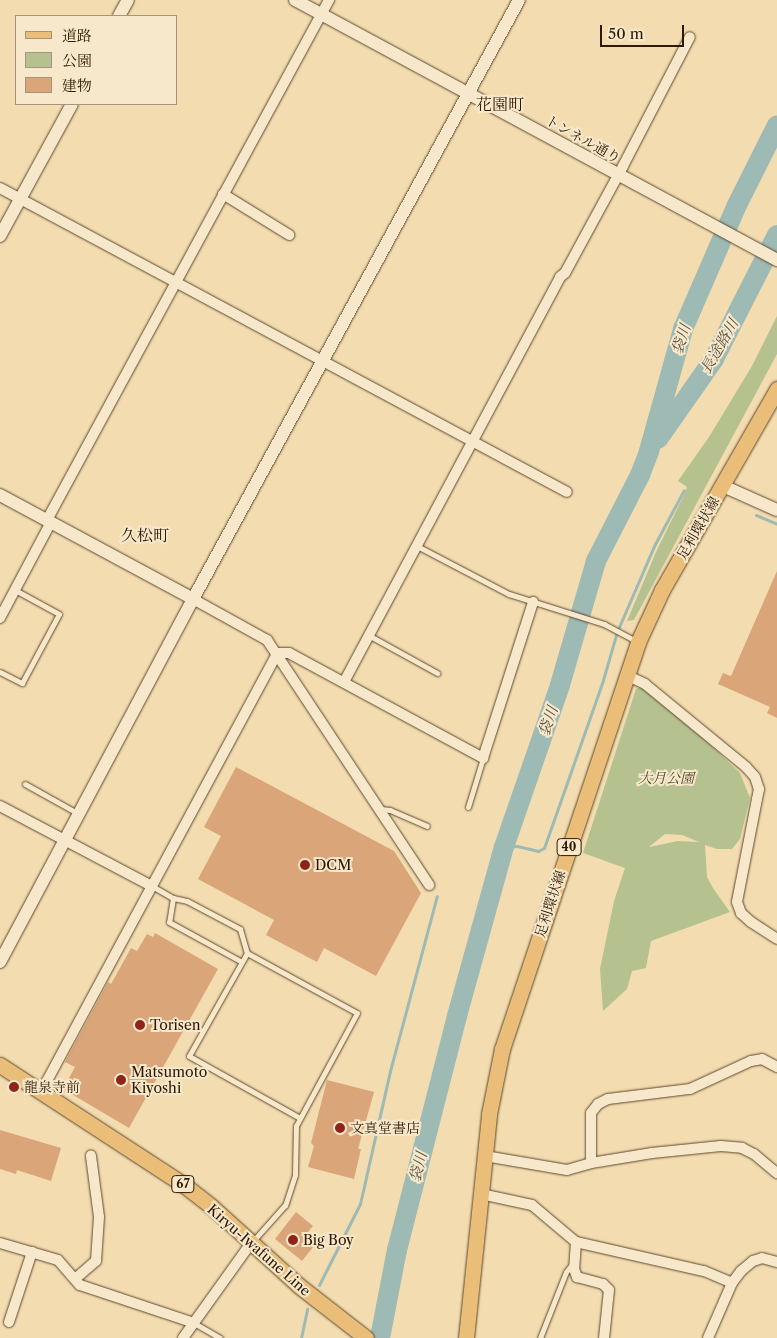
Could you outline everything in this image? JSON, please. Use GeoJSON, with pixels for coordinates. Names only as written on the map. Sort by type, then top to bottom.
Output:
{"type":"FeatureCollection","features":[{"type":"Feature","properties":{"kind":"main road","name":"足利環状線"},"geometry":{"type":"LineString","coordinates":[[466,1338],[492,1092],[502,1049],[638,642],[662,590],[777,389]]}},
{"type":"Feature","properties":{"kind":"main road","name":"Kiryu-Iwafune Line"},"geometry":{"type":"LineString","coordinates":[[0,1065],[184,1185],[298,1285],[366,1338]]}},
{"type":"Feature","properties":{"kind":"street"},"geometry":{"type":"LineString","coordinates":[[120,15],[128,0]]}},
{"type":"Feature","properties":{"kind":"street","name":"トンネル通り"},"geometry":{"type":"LineString","coordinates":[[295,0],[777,260]]}},
{"type":"Feature","properties":{"kind":"street"},"geometry":{"type":"LineString","coordinates":[[0,618],[175,282],[329,0]]}},
{"type":"Feature","properties":{"kind":"street"},"geometry":{"type":"LineString","coordinates":[[0,962],[194,599],[519,0]]}},
{"type":"Feature","properties":{"kind":"street"},"geometry":{"type":"LineString","coordinates":[[344,682],[560,277],[565,273],[618,175],[690,37]]}},
{"type":"Feature","properties":{"kind":"street"},"geometry":{"type":"LineString","coordinates":[[0,236],[71,105]]}},
{"type":"Feature","properties":{"kind":"street"},"geometry":{"type":"LineString","coordinates":[[0,188],[567,492]]}},
{"type":"Feature","properties":{"kind":"street"},"geometry":{"type":"LineString","coordinates":[[223,194],[289,235]]}},
{"type":"Feature","properties":{"kind":"street"},"geometry":{"type":"LineString","coordinates":[[723,486],[777,510]]}},
{"type":"Feature","properties":{"kind":"street"},"geometry":{"type":"LineString","coordinates":[[0,494],[266,640],[277,653],[429,885]]}},
{"type":"Feature","properties":{"kind":"street"},"geometry":{"type":"LineString","coordinates":[[277,653],[289,653],[483,758],[533,602]]}},
{"type":"Feature","properties":{"kind":"street"},"geometry":{"type":"LineString","coordinates":[[41,1092],[277,653]]}},
{"type":"Feature","properties":{"kind":"street"},"geometry":{"type":"LineString","coordinates":[[626,675],[645,684],[746,767],[755,777],[759,789],[737,902],[741,912],[751,922],[777,938]]}},
{"type":"Feature","properties":{"kind":"street"},"geometry":{"type":"LineString","coordinates":[[0,806],[152,886]]}},
{"type":"Feature","properties":{"kind":"street"},"geometry":{"type":"LineString","coordinates":[[591,1163],[591,1113],[598,1104],[608,1099],[690,1089],[751,1061],[762,1059],[777,1067]]}},
{"type":"Feature","properties":{"kind":"street"},"geometry":{"type":"LineString","coordinates":[[485,1156],[567,1170],[591,1163],[721,1146],[742,1148],[754,1154],[777,1173]]}},
{"type":"Feature","properties":{"kind":"street"},"geometry":{"type":"LineString","coordinates":[[75,1279],[96,1261],[99,1217],[90,1156]]}},
{"type":"Feature","properties":{"kind":"street"},"geometry":{"type":"LineString","coordinates":[[481,1194],[532,1205],[576,1242],[704,1271],[732,1283]]}},
{"type":"Feature","properties":{"kind":"street"},"geometry":{"type":"LineString","coordinates":[[576,1242],[574,1262],[577,1277],[603,1284],[609,1290],[604,1338]]}},
{"type":"Feature","properties":{"kind":"street"},"geometry":{"type":"LineString","coordinates":[[0,1243],[58,1260],[80,1285],[194,1323]]}},
{"type":"Feature","properties":{"kind":"street"},"geometry":{"type":"LineString","coordinates":[[183,1338],[251,1243]]}},
{"type":"Feature","properties":{"kind":"street"},"geometry":{"type":"LineString","coordinates":[[9,1322],[32,1252]]}},
{"type":"Feature","properties":{"kind":"street"},"geometry":{"type":"LineString","coordinates":[[708,1338],[732,1283],[740,1271],[753,1261],[762,1258],[777,1262]]}},
{"type":"Feature","properties":{"kind":"lane"},"geometry":{"type":"LineString","coordinates":[[416,546],[488,585],[533,602],[604,624],[638,642]]}},
{"type":"Feature","properties":{"kind":"lane"},"geometry":{"type":"LineString","coordinates":[[0,672],[22,683],[59,614],[15,590]]}},
{"type":"Feature","properties":{"kind":"lane"},"geometry":{"type":"LineString","coordinates":[[370,636],[437,673]]}},
{"type":"Feature","properties":{"kind":"lane"},"geometry":{"type":"LineString","coordinates":[[468,806],[483,758]]}},
{"type":"Feature","properties":{"kind":"lane"},"geometry":{"type":"LineString","coordinates":[[24,784],[80,814]]}},
{"type":"Feature","properties":{"kind":"lane"},"geometry":{"type":"LineString","coordinates":[[380,809],[390,810],[427,826]]}},
{"type":"Feature","properties":{"kind":"lane"},"geometry":{"type":"LineString","coordinates":[[152,886],[173,898],[187,901],[240,929],[247,953],[357,1013],[296,1126],[294,1174],[290,1194],[276,1218],[251,1243]]}},
{"type":"Feature","properties":{"kind":"lane"},"geometry":{"type":"LineString","coordinates":[[173,898],[170,922],[242,962]]}},
{"type":"Feature","properties":{"kind":"lane"},"geometry":{"type":"LineString","coordinates":[[247,953],[189,1056],[300,1118]]}},
{"type":"Feature","properties":{"kind":"lane"},"geometry":{"type":"LineString","coordinates":[[540,1338],[566,1272],[574,1262]]}},
{"type":"Feature","properties":{"kind":"lane"},"geometry":{"type":"LineString","coordinates":[[194,1323],[220,1338]]}},
{"type":"Feature","properties":{"kind":"green space"},"geometry":{"type":"Polygon","coordinates":[[[777,316],[777,354],[634,620],[627,621],[656,552],[687,487],[678,481],[709,437],[752,366],[777,316]]]}},
{"type":"Feature","properties":{"kind":"green space","name":"大月公園"},"geometry":{"type":"Polygon","coordinates":[[[641,687],[703,738],[740,773],[750,798],[740,839],[732,849],[717,849],[705,845],[707,877],[730,912],[651,941],[646,968],[632,971],[627,989],[603,1011],[600,969],[614,901],[625,868],[583,853],[636,689],[641,687]],[[665,834],[649,847],[678,841],[699,842],[682,835],[665,834]]]}},
{"type":"Feature","properties":{"kind":"building"},"geometry":{"type":"Polygon","coordinates":[[[777,571],[777,718],[767,713],[770,707],[718,684],[723,673],[731,676],[777,571]]]}},
{"type":"Feature","properties":{"kind":"building","name":"DCM"},"geometry":{"type":"Polygon","coordinates":[[[236,767],[394,851],[421,893],[376,976],[324,948],[317,962],[266,935],[274,920],[198,879],[221,836],[204,827],[236,767]]]}},
{"type":"Feature","properties":{"kind":"building"},"geometry":{"type":"Polygon","coordinates":[[[155,933],[218,969],[129,1128],[63,1089],[75,1067],[65,1062],[108,982],[111,984],[131,948],[137,951],[147,934],[153,937],[155,933]]]}},
{"type":"Feature","properties":{"kind":"building"},"geometry":{"type":"Polygon","coordinates":[[[327,1080],[374,1092],[358,1149],[361,1149],[354,1179],[308,1167],[314,1146],[311,1143],[327,1080]]]}},
{"type":"Feature","properties":{"kind":"building"},"geometry":{"type":"Polygon","coordinates":[[[0,1130],[61,1148],[51,1181],[17,1170],[16,1174],[0,1169],[0,1130]]]}},
{"type":"Feature","properties":{"kind":"building"},"geometry":{"type":"Polygon","coordinates":[[[296,1212],[313,1226],[308,1232],[318,1241],[302,1261],[275,1239],[296,1212]]]}},
{"type":"Feature","properties":{"kind":"waterway","name":"袋川"},"geometry":{"type":"LineString","coordinates":[[380,1338],[397,1250],[457,1016],[504,847],[560,685],[596,561],[640,475],[649,451],[683,329],[737,205],[777,125]]}},
{"type":"Feature","properties":{"kind":"waterway","name":"長途路川"},"geometry":{"type":"LineString","coordinates":[[658,439],[714,359],[777,235]]}},
{"type":"Feature","properties":{"kind":"waterway"},"geometry":{"type":"LineString","coordinates":[[619,627],[655,544],[684,490]]}},
{"type":"Feature","properties":{"kind":"waterway"},"geometry":{"type":"LineString","coordinates":[[756,515],[777,524]]}},
{"type":"Feature","properties":{"kind":"waterway"},"geometry":{"type":"LineString","coordinates":[[504,847],[517,846],[538,851],[544,848],[603,680],[616,635]]}},
{"type":"Feature","properties":{"kind":"waterway"},"geometry":{"type":"LineString","coordinates":[[319,1285],[360,1204],[390,1071],[437,896]]}},
{"type":"Feature","properties":{"kind":"waterway"},"geometry":{"type":"LineString","coordinates":[[301,1338],[307,1309]]}},
{"type":"Feature","properties":{"kind":"place","name":"DCM"},"geometry":{"type":"Point","coordinates":[305,865]}},
{"type":"Feature","properties":{"kind":"place","name":"Torisen"},"geometry":{"type":"Point","coordinates":[140,1025]}},
{"type":"Feature","properties":{"kind":"place","name":"Matsumoto Kiyoshi"},"geometry":{"type":"Point","coordinates":[121,1080]}},
{"type":"Feature","properties":{"kind":"place","name":"龍泉寺前"},"geometry":{"type":"Point","coordinates":[14,1087]}},
{"type":"Feature","properties":{"kind":"place","name":"文真堂書店"},"geometry":{"type":"Point","coordinates":[340,1128]}},
{"type":"Feature","properties":{"kind":"place","name":"Big Boy"},"geometry":{"type":"Point","coordinates":[293,1240]}},
{"type":"Feature","properties":{"kind":"district","name":"花園町"},"geometry":{"type":"Point","coordinates":[500,104]}},
{"type":"Feature","properties":{"kind":"district","name":"久松町"},"geometry":{"type":"Point","coordinates":[145,535]}}]}
